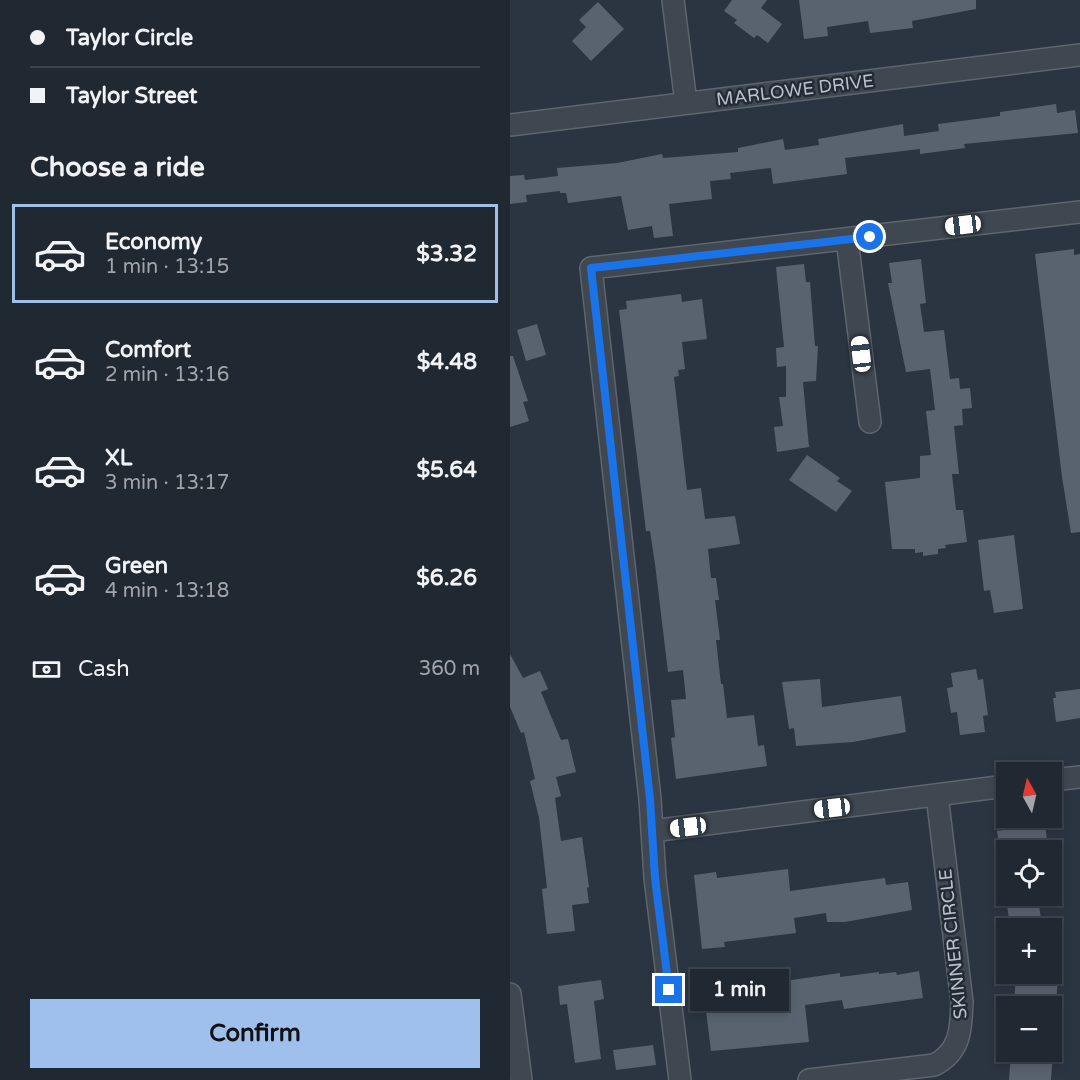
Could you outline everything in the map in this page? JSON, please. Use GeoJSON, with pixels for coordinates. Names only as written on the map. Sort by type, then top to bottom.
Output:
{"type":"FeatureCollection","features":[{"type":"Feature","properties":{"kind":"street"},"geometry":{"type":"LineString","coordinates":[[673,0],[686,104]]}},
{"type":"Feature","properties":{"kind":"street","name":"MARLOWE DRIVE"},"geometry":{"type":"LineString","coordinates":[[510,124],[1080,55]]}},
{"type":"Feature","properties":{"kind":"street"},"geometry":{"type":"LineString","coordinates":[[680,1080],[655,878],[652,831],[591,268],[1080,212]]}},
{"type":"Feature","properties":{"kind":"street"},"geometry":{"type":"LineString","coordinates":[[847,239],[870,422]]}},
{"type":"Feature","properties":{"kind":"street"},"geometry":{"type":"LineString","coordinates":[[1062,779],[1080,777]]}},
{"type":"Feature","properties":{"kind":"street"},"geometry":{"type":"LineString","coordinates":[[652,831],[996,787]]}},
{"type":"Feature","properties":{"kind":"street","name":"SKINNER CIRCLE"},"geometry":{"type":"LineString","coordinates":[[809,1080],[934,1065],[942,1061],[956,1045],[960,1035],[962,1002],[937,795]]}},
{"type":"Feature","properties":{"kind":"street"},"geometry":{"type":"LineString","coordinates":[[510,994],[521,1080]]}},
{"type":"Feature","properties":{"kind":"building"},"geometry":{"type":"Polygon","coordinates":[[[732,0],[767,0],[761,8],[782,24],[768,43],[757,35],[754,38],[734,23],[737,20],[724,11],[732,0]]]}},
{"type":"Feature","properties":{"kind":"building"},"geometry":{"type":"Polygon","coordinates":[[[799,0],[976,0],[976,9],[912,21],[913,28],[870,33],[868,21],[827,27],[828,36],[804,39],[799,0]]]}},
{"type":"Feature","properties":{"kind":"building"},"geometry":{"type":"Polygon","coordinates":[[[598,2],[624,29],[591,61],[572,41],[586,27],[579,20],[598,2]]]}},
{"type":"Feature","properties":{"kind":"building"},"geometry":{"type":"Polygon","coordinates":[[[1056,104],[1057,113],[1075,110],[1078,133],[964,144],[965,148],[920,154],[920,149],[845,158],[847,174],[773,184],[771,168],[730,173],[731,179],[710,181],[712,199],[669,204],[673,236],[654,238],[652,226],[628,230],[621,196],[568,203],[566,193],[560,193],[560,191],[526,195],[527,202],[510,204],[510,176],[524,175],[525,180],[558,176],[557,168],[617,163],[662,154],[663,158],[738,152],[738,148],[783,139],[785,150],[819,145],[818,139],[903,124],[904,136],[939,131],[938,124],[1000,116],[1000,112],[1056,104]]]}},
{"type":"Feature","properties":{"kind":"building"},"geometry":{"type":"Polygon","coordinates":[[[1074,249],[1074,255],[1080,254],[1080,532],[1071,533],[1035,254],[1074,249]]]}},
{"type":"Feature","properties":{"kind":"building"},"geometry":{"type":"Polygon","coordinates":[[[921,259],[926,303],[920,304],[924,332],[944,330],[950,379],[959,378],[960,389],[970,388],[972,408],[962,409],[963,425],[954,426],[959,474],[952,474],[956,510],[963,510],[967,542],[945,545],[946,548],[938,549],[938,554],[923,556],[923,552],[915,553],[915,549],[892,549],[885,482],[920,478],[920,456],[931,455],[926,411],[935,410],[930,369],[906,372],[888,283],[892,283],[889,263],[921,259]]]}},
{"type":"Feature","properties":{"kind":"building"},"geometry":{"type":"Polygon","coordinates":[[[804,264],[806,282],[810,282],[815,346],[818,346],[816,381],[803,382],[809,447],[777,452],[774,427],[783,426],[779,397],[786,397],[786,366],[777,367],[776,348],[784,347],[776,267],[804,264]]]}},
{"type":"Feature","properties":{"kind":"building"},"geometry":{"type":"Polygon","coordinates":[[[681,294],[682,302],[702,299],[707,339],[682,342],[685,369],[678,370],[679,376],[674,377],[687,490],[701,488],[705,519],[735,516],[740,544],[708,549],[711,578],[716,578],[719,600],[715,600],[720,640],[716,640],[727,718],[754,715],[758,746],[764,745],[767,766],[676,779],[671,738],[675,737],[671,700],[686,699],[683,670],[668,672],[650,531],[646,531],[619,310],[627,309],[626,301],[681,294]]]}},
{"type":"Feature","properties":{"kind":"building"},"geometry":{"type":"Polygon","coordinates":[[[537,324],[546,355],[526,361],[517,330],[537,324]]]}},
{"type":"Feature","properties":{"kind":"building"},"geometry":{"type":"Polygon","coordinates":[[[510,356],[513,356],[528,401],[523,402],[529,421],[510,427],[510,356]]]}},
{"type":"Feature","properties":{"kind":"building"},"geometry":{"type":"Polygon","coordinates":[[[807,455],[840,478],[837,481],[852,491],[836,512],[789,480],[807,455]]]}},
{"type":"Feature","properties":{"kind":"building"},"geometry":{"type":"Polygon","coordinates":[[[1014,535],[1023,609],[994,613],[990,590],[984,591],[978,540],[1014,535]]]}},
{"type":"Feature","properties":{"kind":"building"},"geometry":{"type":"Polygon","coordinates":[[[510,654],[523,678],[540,671],[548,689],[541,692],[561,740],[568,739],[576,772],[556,777],[561,796],[555,798],[561,841],[582,837],[589,903],[572,905],[575,931],[547,934],[542,889],[547,888],[539,818],[530,781],[535,779],[524,732],[521,733],[510,707],[510,654]]]}},
{"type":"Feature","properties":{"kind":"building"},"geometry":{"type":"Polygon","coordinates":[[[976,669],[978,680],[983,679],[988,715],[983,716],[985,732],[960,735],[957,712],[951,713],[947,688],[953,687],[951,673],[976,669]]]}},
{"type":"Feature","properties":{"kind":"building"},"geometry":{"type":"Polygon","coordinates":[[[820,679],[822,707],[901,696],[906,732],[853,742],[796,746],[794,728],[789,729],[782,682],[820,679]]]}},
{"type":"Feature","properties":{"kind":"building"},"geometry":{"type":"Polygon","coordinates":[[[1080,689],[1080,718],[1056,722],[1053,698],[1056,698],[1055,692],[1080,689]]]}},
{"type":"Feature","properties":{"kind":"building"},"geometry":{"type":"Polygon","coordinates":[[[1046,828],[1047,840],[998,840],[997,831],[1046,828]]]}},
{"type":"Feature","properties":{"kind":"building"},"geometry":{"type":"Polygon","coordinates":[[[788,869],[790,891],[885,878],[886,885],[908,882],[912,910],[845,922],[827,922],[826,913],[794,918],[796,933],[724,942],[725,947],[702,949],[694,875],[716,872],[717,878],[788,869]]]}},
{"type":"Feature","properties":{"kind":"building"},"geometry":{"type":"Polygon","coordinates":[[[1007,906],[1039,906],[1041,918],[1009,918],[1007,906]]]}},
{"type":"Feature","properties":{"kind":"building"},"geometry":{"type":"Polygon","coordinates":[[[919,971],[923,998],[844,1009],[842,1000],[805,1005],[809,1042],[711,1051],[704,995],[756,989],[756,985],[840,973],[840,977],[879,972],[879,974],[896,972],[897,975],[919,971]]]}},
{"type":"Feature","properties":{"kind":"building"},"geometry":{"type":"Polygon","coordinates":[[[601,980],[604,999],[594,1001],[601,1059],[575,1063],[567,1004],[560,1005],[558,986],[601,980]]]}},
{"type":"Feature","properties":{"kind":"building"},"geometry":{"type":"Polygon","coordinates":[[[1015,984],[1057,984],[1057,996],[1015,996],[1015,984]]]}},
{"type":"Feature","properties":{"kind":"building"},"geometry":{"type":"Polygon","coordinates":[[[653,1045],[656,1065],[616,1070],[613,1050],[653,1045]]]}},
{"type":"Feature","properties":{"kind":"building"},"geometry":{"type":"Polygon","coordinates":[[[1010,1062],[1052,1062],[1051,1080],[1009,1080],[1010,1062]]]}},
{"type":"Feature","properties":{"kind":"route"},"geometry":{"type":"LineString","coordinates":[[669,990],[655,878],[650,799],[620,550],[591,268],[870,237]]}}]}
